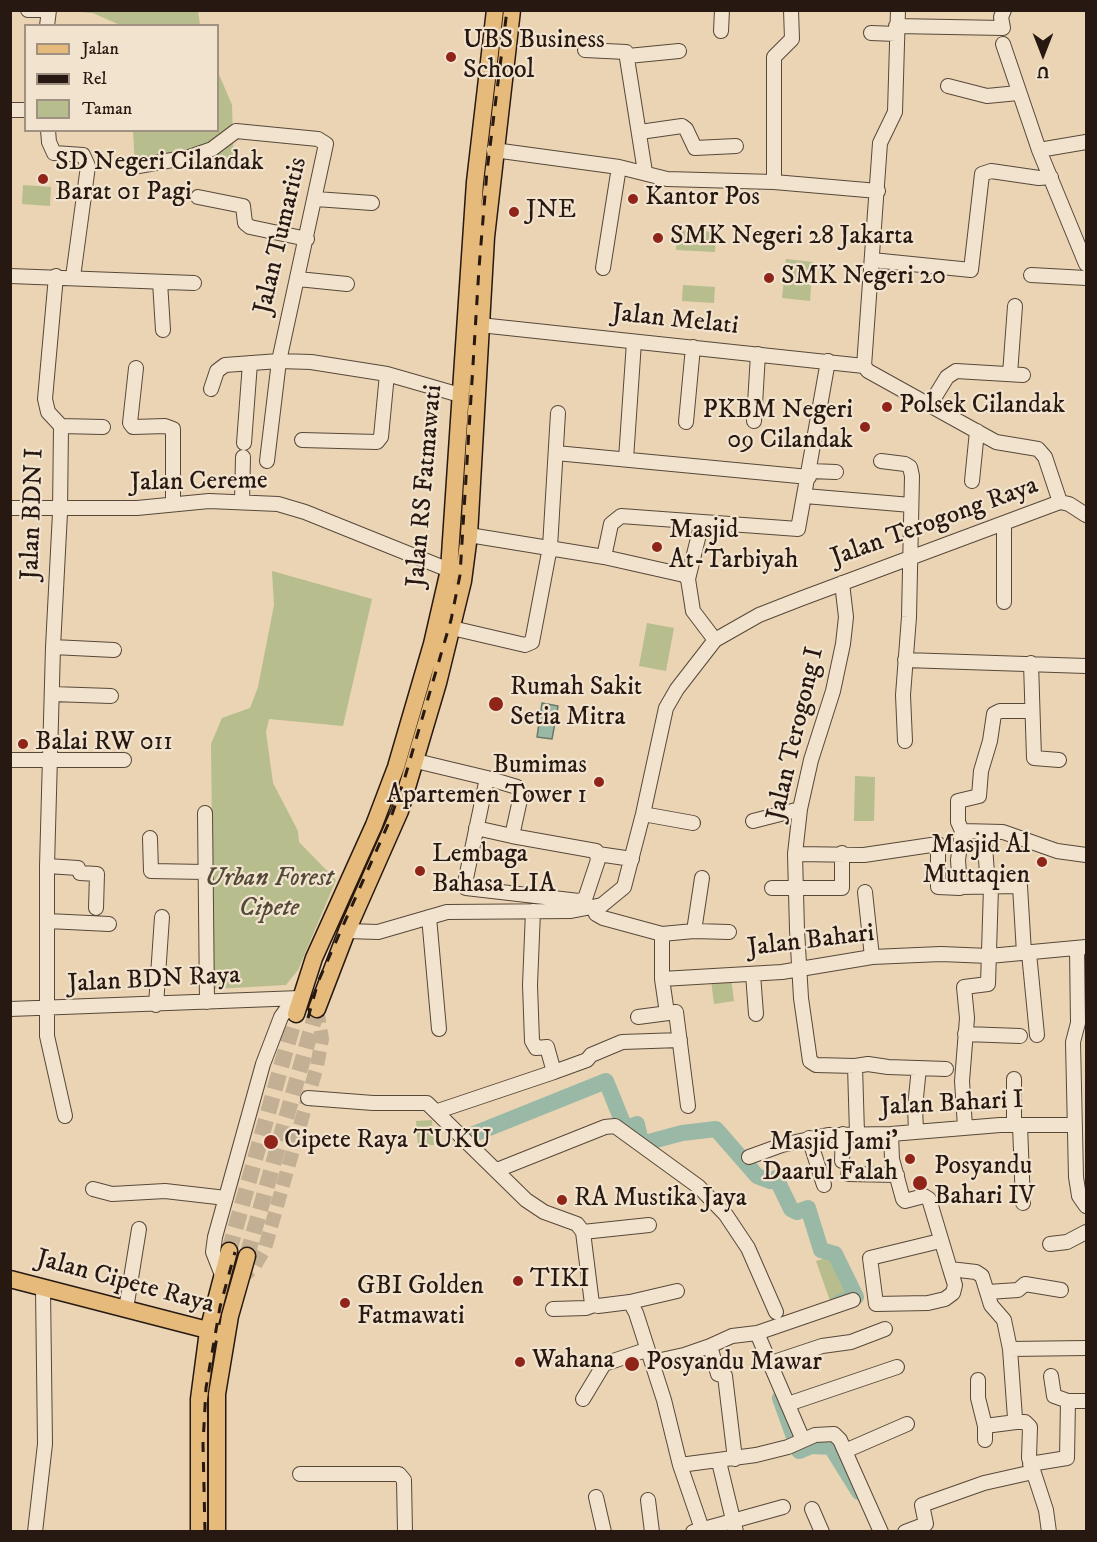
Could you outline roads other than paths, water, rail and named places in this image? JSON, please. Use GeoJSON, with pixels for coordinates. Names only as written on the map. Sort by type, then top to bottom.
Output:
{"type":"FeatureCollection","features":[{"type":"Feature","properties":{"kind":"main road","name":"Jalan RS Fatmawati"},"geometry":{"type":"LineString","coordinates":[[298,1005],[314,958],[374,825],[396,767],[430,652],[449,570],[464,467],[480,325],[494,150],[499,46],[495,10]]}},
{"type":"Feature","properties":{"kind":"main road","name":"Jalan RS Fatmawati"},"geometry":{"type":"LineString","coordinates":[[317,1009],[347,931],[394,828],[415,764],[463,581],[469,534],[460,395],[477,161],[499,46],[512,10]]}},
{"type":"Feature","properties":{"kind":"main road"},"geometry":{"type":"LineString","coordinates":[[199,1532],[197,1432],[208,1331],[229,1251]]}},
{"type":"Feature","properties":{"kind":"main road"},"geometry":{"type":"LineString","coordinates":[[217,1532],[216,1419],[226,1335],[247,1256]]}},
{"type":"Feature","properties":{"kind":"main road","name":"Jalan Cipete Raya"},"geometry":{"type":"LineString","coordinates":[[10,1279],[226,1335]]}},
{"type":"Feature","properties":{"kind":"street"},"geometry":{"type":"LineString","coordinates":[[28,10],[44,10]]}},
{"type":"Feature","properties":{"kind":"street"},"geometry":{"type":"LineString","coordinates":[[721,31],[722,10]]}},
{"type":"Feature","properties":{"kind":"street"},"geometry":{"type":"LineString","coordinates":[[774,182],[774,57],[782,46],[792,39],[791,10]]}},
{"type":"Feature","properties":{"kind":"street"},"geometry":{"type":"LineString","coordinates":[[898,10],[895,112],[881,139],[864,366],[868,371],[1008,446],[1038,449],[1045,457],[1060,502]]}},
{"type":"Feature","properties":{"kind":"street"},"geometry":{"type":"LineString","coordinates":[[871,33],[896,30],[1003,28],[1001,17],[1004,10]]}},
{"type":"Feature","properties":{"kind":"street"},"geometry":{"type":"LineString","coordinates":[[1003,44],[1039,150],[1086,264]]}},
{"type":"Feature","properties":{"kind":"street"},"geometry":{"type":"LineString","coordinates":[[585,50],[622,50],[628,56],[645,172]]}},
{"type":"Feature","properties":{"kind":"street"},"geometry":{"type":"LineString","coordinates":[[628,56],[679,51]]}},
{"type":"Feature","properties":{"kind":"street"},"geometry":{"type":"LineString","coordinates":[[948,86],[987,96],[1018,93]]}},
{"type":"Feature","properties":{"kind":"street"},"geometry":{"type":"LineString","coordinates":[[640,132],[682,126],[686,129],[695,148],[736,146]]}},
{"type":"Feature","properties":{"kind":"street","name":"Jalan Tumaritis"},"geometry":{"type":"LineString","coordinates":[[132,167],[212,149],[240,131],[323,141],[327,148],[279,361],[267,461]]}},
{"type":"Feature","properties":{"kind":"street"},"geometry":{"type":"LineString","coordinates":[[49,132],[54,153],[83,155],[88,166],[73,277]]}},
{"type":"Feature","properties":{"kind":"street"},"geometry":{"type":"LineString","coordinates":[[1039,150],[1086,142]]}},
{"type":"Feature","properties":{"kind":"street"},"geometry":{"type":"LineString","coordinates":[[494,150],[618,167],[667,179],[774,182],[878,191]]}},
{"type":"Feature","properties":{"kind":"street"},"geometry":{"type":"LineString","coordinates":[[603,268],[618,167]]}},
{"type":"Feature","properties":{"kind":"street"},"geometry":{"type":"LineString","coordinates":[[872,260],[971,270],[981,177],[984,172],[1039,178],[1051,177]]}},
{"type":"Feature","properties":{"kind":"street"},"geometry":{"type":"LineString","coordinates":[[198,197],[243,206],[245,223],[250,227],[307,239]]}},
{"type":"Feature","properties":{"kind":"street"},"geometry":{"type":"LineString","coordinates":[[316,199],[372,204]]}},
{"type":"Feature","properties":{"kind":"street"},"geometry":{"type":"LineString","coordinates":[[1031,274],[1086,278]]}},
{"type":"Feature","properties":{"kind":"street"},"geometry":{"type":"LineString","coordinates":[[10,276],[194,283]]}},
{"type":"Feature","properties":{"kind":"street","name":"Jalan BDN I"},"geometry":{"type":"LineString","coordinates":[[56,276],[45,399],[48,412],[60,426],[60,510],[53,647],[47,866],[47,1036],[65,1116]]}},
{"type":"Feature","properties":{"kind":"street"},"geometry":{"type":"LineString","coordinates":[[298,279],[346,284]]}},
{"type":"Feature","properties":{"kind":"street"},"geometry":{"type":"LineString","coordinates":[[160,282],[163,330]]}},
{"type":"Feature","properties":{"kind":"street"},"geometry":{"type":"LineString","coordinates":[[931,404],[947,377],[956,372],[1017,374],[1015,306]]}},
{"type":"Feature","properties":{"kind":"street","name":"Jalan Melati"},"geometry":{"type":"LineString","coordinates":[[480,325],[864,366]]}},
{"type":"Feature","properties":{"kind":"street"},"geometry":{"type":"LineString","coordinates":[[626,459],[634,342]]}},
{"type":"Feature","properties":{"kind":"street"},"geometry":{"type":"LineString","coordinates":[[686,422],[693,347]]}},
{"type":"Feature","properties":{"kind":"street"},"geometry":{"type":"LineString","coordinates":[[754,421],[758,354]]}},
{"type":"Feature","properties":{"kind":"street"},"geometry":{"type":"LineString","coordinates":[[211,389],[217,371],[222,366],[279,361],[311,362],[387,374],[460,395]]}},
{"type":"Feature","properties":{"kind":"street"},"geometry":{"type":"LineString","coordinates":[[604,557],[611,524],[618,517],[737,523],[798,529],[806,496],[828,361]]}},
{"type":"Feature","properties":{"kind":"street"},"geometry":{"type":"LineString","coordinates":[[242,502],[243,450],[250,363]]}},
{"type":"Feature","properties":{"kind":"street"},"geometry":{"type":"LineString","coordinates":[[136,368],[130,423],[133,427],[165,426],[173,429],[173,503]]}},
{"type":"Feature","properties":{"kind":"street"},"geometry":{"type":"LineString","coordinates":[[302,440],[377,442],[381,437],[387,374]]}},
{"type":"Feature","properties":{"kind":"street"},"geometry":{"type":"LineString","coordinates":[[452,628],[525,645],[531,644],[550,547],[558,413]]}},
{"type":"Feature","properties":{"kind":"street"},"geometry":{"type":"LineString","coordinates":[[60,426],[103,427]]}},
{"type":"Feature","properties":{"kind":"street"},"geometry":{"type":"LineString","coordinates":[[972,481],[978,431]]}},
{"type":"Feature","properties":{"kind":"street"},"geometry":{"type":"LineString","coordinates":[[556,453],[809,474],[836,472]]}},
{"type":"Feature","properties":{"kind":"street"},"geometry":{"type":"LineString","coordinates":[[881,461],[905,464],[910,467],[909,617],[903,704],[905,741]]}},
{"type":"Feature","properties":{"kind":"street"},"geometry":{"type":"LineString","coordinates":[[806,496],[911,505]]}},
{"type":"Feature","properties":{"kind":"street","name":"Jalan Cereme"},"geometry":{"type":"LineString","coordinates":[[10,508],[60,510],[146,508],[173,503],[203,502],[242,502],[290,507],[449,570]]}},
{"type":"Feature","properties":{"kind":"street","name":"Jalan Terogong Raya"},"geometry":{"type":"LineString","coordinates":[[347,931],[378,932],[447,912],[571,911],[593,907],[612,898],[624,887],[643,814],[666,708],[677,689],[715,640],[759,615],[1060,502],[1069,504],[1086,515]]}},
{"type":"Feature","properties":{"kind":"street"},"geometry":{"type":"LineString","coordinates":[[702,522],[688,579],[693,611],[715,640]]}},
{"type":"Feature","properties":{"kind":"street"},"geometry":{"type":"LineString","coordinates":[[1004,524],[1004,602]]}},
{"type":"Feature","properties":{"kind":"street"},"geometry":{"type":"LineString","coordinates":[[469,534],[663,568],[684,575],[688,579]]}},
{"type":"Feature","properties":{"kind":"street","name":"Jalan Terogong I"},"geometry":{"type":"LineString","coordinates":[[799,969],[795,855],[800,808],[811,760],[833,691],[843,644],[846,617],[842,583]]}},
{"type":"Feature","properties":{"kind":"street"},"geometry":{"type":"LineString","coordinates":[[53,647],[114,650]]}},
{"type":"Feature","properties":{"kind":"street"},"geometry":{"type":"LineString","coordinates":[[905,660],[1086,666]]}},
{"type":"Feature","properties":{"kind":"street"},"geometry":{"type":"LineString","coordinates":[[1031,663],[1034,759],[1059,760]]}},
{"type":"Feature","properties":{"kind":"street"},"geometry":{"type":"LineString","coordinates":[[52,694],[111,696]]}},
{"type":"Feature","properties":{"kind":"street"},"geometry":{"type":"LineString","coordinates":[[960,888],[962,831],[958,822],[958,801],[979,796],[981,771],[990,741],[994,714],[1000,711],[1032,711]]}},
{"type":"Feature","properties":{"kind":"street"},"geometry":{"type":"LineString","coordinates":[[10,760],[124,760]]}},
{"type":"Feature","properties":{"kind":"street"},"geometry":{"type":"LineString","coordinates":[[415,764],[485,782],[517,787],[521,792],[512,836]]}},
{"type":"Feature","properties":{"kind":"street"},"geometry":{"type":"LineString","coordinates":[[476,828],[594,849],[598,857],[587,897],[582,900],[469,889],[465,883],[485,782]]}},
{"type":"Feature","properties":{"kind":"street"},"geometry":{"type":"LineString","coordinates":[[753,821],[800,808]]}},
{"type":"Feature","properties":{"kind":"street"},"geometry":{"type":"LineString","coordinates":[[205,813],[207,1002]]}},
{"type":"Feature","properties":{"kind":"street"},"geometry":{"type":"LineString","coordinates":[[643,814],[693,823]]}},
{"type":"Feature","properties":{"kind":"street"},"geometry":{"type":"LineString","coordinates":[[962,831],[1003,832],[1057,851],[1086,855]]}},
{"type":"Feature","properties":{"kind":"street"},"geometry":{"type":"LineString","coordinates":[[965,1127],[964,987],[988,984],[989,887],[984,832]]}},
{"type":"Feature","properties":{"kind":"street"},"geometry":{"type":"LineString","coordinates":[[150,838],[151,872],[205,872]]}},
{"type":"Feature","properties":{"kind":"street"},"geometry":{"type":"LineString","coordinates":[[795,855],[842,853],[864,855],[938,844],[960,846]]}},
{"type":"Feature","properties":{"kind":"street"},"geometry":{"type":"LineString","coordinates":[[938,844],[938,887],[1021,888],[1037,1035]]}},
{"type":"Feature","properties":{"kind":"street"},"geometry":{"type":"LineString","coordinates":[[772,888],[843,887],[842,853]]}},
{"type":"Feature","properties":{"kind":"street"},"geometry":{"type":"LineString","coordinates":[[598,857],[631,862]]}},
{"type":"Feature","properties":{"kind":"street"},"geometry":{"type":"LineString","coordinates":[[47,866],[78,868],[80,873],[97,874],[96,908]]}},
{"type":"Feature","properties":{"kind":"street"},"geometry":{"type":"LineString","coordinates":[[694,931],[702,878]]}},
{"type":"Feature","properties":{"kind":"street"},"geometry":{"type":"LineString","coordinates":[[866,892],[872,957]]}},
{"type":"Feature","properties":{"kind":"street"},"geometry":{"type":"LineString","coordinates":[[593,907],[596,914],[603,918],[662,934],[694,931],[729,932]]}},
{"type":"Feature","properties":{"kind":"street"},"geometry":{"type":"LineString","coordinates":[[533,911],[530,985],[532,1041],[536,1048],[547,1047],[554,1072]]}},
{"type":"Feature","properties":{"kind":"street"},"geometry":{"type":"LineString","coordinates":[[156,1005],[162,917]]}},
{"type":"Feature","properties":{"kind":"street"},"geometry":{"type":"LineString","coordinates":[[429,917],[439,1029]]}},
{"type":"Feature","properties":{"kind":"street"},"geometry":{"type":"LineString","coordinates":[[48,921],[109,924]]}},
{"type":"Feature","properties":{"kind":"street"},"geometry":{"type":"LineString","coordinates":[[662,934],[662,979],[667,1013]]}},
{"type":"Feature","properties":{"kind":"street"},"geometry":{"type":"LineString","coordinates":[[1082,948],[1082,1023],[1073,1042],[1076,1177],[1079,1196],[1086,1206]]}},
{"type":"Feature","properties":{"kind":"street","name":"Jalan Bahari"},"geometry":{"type":"LineString","coordinates":[[662,979],[753,974],[872,957],[941,954],[989,956],[1082,948]]}},
{"type":"Feature","properties":{"kind":"street","name":"Jalan Bahari I"},"geometry":{"type":"LineString","coordinates":[[799,969],[810,1061],[816,1065],[855,1066],[850,1133],[891,1134],[965,1127],[1075,1125]]}},
{"type":"Feature","properties":{"kind":"street"},"geometry":{"type":"LineString","coordinates":[[753,974],[756,1014]]}},
{"type":"Feature","properties":{"kind":"street","name":"Jalan BDN Raya"},"geometry":{"type":"LineString","coordinates":[[10,1009],[207,1002],[298,1005]]}},
{"type":"Feature","properties":{"kind":"street"},"geometry":{"type":"LineString","coordinates":[[222,1275],[213,1252],[269,1044],[286,1010],[298,1005]]}},
{"type":"Feature","properties":{"kind":"street"},"geometry":{"type":"LineString","coordinates":[[638,1017],[676,1012],[688,1106]]}},
{"type":"Feature","properties":{"kind":"street"},"geometry":{"type":"LineString","coordinates":[[965,1034],[1020,1036]]}},
{"type":"Feature","properties":{"kind":"street"},"geometry":{"type":"LineString","coordinates":[[438,1111],[587,1060],[591,1055],[622,1042],[652,1035],[680,1040]]}},
{"type":"Feature","properties":{"kind":"street"},"geometry":{"type":"LineString","coordinates":[[855,1066],[868,1064],[888,1068],[946,1069]]}},
{"type":"Feature","properties":{"kind":"street"},"geometry":{"type":"LineString","coordinates":[[916,1131],[915,1107],[919,1068]]}},
{"type":"Feature","properties":{"kind":"street"},"geometry":{"type":"LineString","coordinates":[[1014,1079],[1023,1203]]}},
{"type":"Feature","properties":{"kind":"street"},"geometry":{"type":"LineString","coordinates":[[308,1098],[373,1103],[423,1101],[438,1111],[536,1208],[552,1216],[574,1221],[584,1232],[590,1301],[594,1305]]}},
{"type":"Feature","properties":{"kind":"street"},"geometry":{"type":"LineString","coordinates":[[497,1170],[605,1127],[615,1126],[699,1187],[726,1215],[748,1248],[776,1312]]}},
{"type":"Feature","properties":{"kind":"street"},"geometry":{"type":"LineString","coordinates":[[749,1157],[809,1138],[850,1133],[842,1161]]}},
{"type":"Feature","properties":{"kind":"street"},"geometry":{"type":"LineString","coordinates":[[891,1134],[891,1155],[904,1200],[924,1196],[928,1199],[955,1286],[953,1293],[945,1299],[928,1303],[876,1304],[870,1258],[940,1241]]}},
{"type":"Feature","properties":{"kind":"street"},"geometry":{"type":"LineString","coordinates":[[809,1138],[824,1185]]}},
{"type":"Feature","properties":{"kind":"street"},"geometry":{"type":"LineString","coordinates":[[848,1174],[897,1175]]}},
{"type":"Feature","properties":{"kind":"street"},"geometry":{"type":"LineString","coordinates":[[93,1189],[112,1194],[165,1191],[226,1198]]}},
{"type":"Feature","properties":{"kind":"street"},"geometry":{"type":"LineString","coordinates":[[584,1232],[649,1225]]}},
{"type":"Feature","properties":{"kind":"street"},"geometry":{"type":"LineString","coordinates":[[126,1309],[139,1229]]}},
{"type":"Feature","properties":{"kind":"street"},"geometry":{"type":"LineString","coordinates":[[1050,1244],[1067,1242],[1086,1232]]}},
{"type":"Feature","properties":{"kind":"street"},"geometry":{"type":"LineString","coordinates":[[950,1269],[979,1274],[985,1281],[990,1305],[1004,1320],[1010,1348],[1016,1422]]}},
{"type":"Feature","properties":{"kind":"street"},"geometry":{"type":"LineString","coordinates":[[988,1292],[1018,1290],[1025,1284],[1061,1290]]}},
{"type":"Feature","properties":{"kind":"street"},"geometry":{"type":"LineString","coordinates":[[35,1532],[45,1444],[43,1289]]}},
{"type":"Feature","properties":{"kind":"street"},"geometry":{"type":"LineString","coordinates":[[553,1309],[630,1302],[678,1291]]}},
{"type":"Feature","properties":{"kind":"street"},"geometry":{"type":"LineString","coordinates":[[583,1398],[604,1364],[649,1356],[684,1356],[732,1336],[755,1333],[853,1300]]}},
{"type":"Feature","properties":{"kind":"street"},"geometry":{"type":"LineString","coordinates":[[630,1302],[636,1313],[649,1356],[697,1530],[735,1526],[783,1507]]}},
{"type":"Feature","properties":{"kind":"street"},"geometry":{"type":"LineString","coordinates":[[771,1363],[822,1346],[851,1342],[885,1329]]}},
{"type":"Feature","properties":{"kind":"street"},"geometry":{"type":"LineString","coordinates":[[755,1333],[771,1363],[788,1404],[800,1442]]}},
{"type":"Feature","properties":{"kind":"street"},"geometry":{"type":"LineString","coordinates":[[710,1346],[718,1374],[725,1376],[735,1458]]}},
{"type":"Feature","properties":{"kind":"street"},"geometry":{"type":"LineString","coordinates":[[1010,1348],[1086,1348]]}},
{"type":"Feature","properties":{"kind":"street"},"geometry":{"type":"LineString","coordinates":[[788,1404],[897,1367]]}},
{"type":"Feature","properties":{"kind":"street"},"geometry":{"type":"LineString","coordinates":[[1051,1376],[1054,1396],[1068,1401],[1086,1401]]}},
{"type":"Feature","properties":{"kind":"street"},"geometry":{"type":"LineString","coordinates":[[978,1380],[978,1398],[985,1433],[1016,1422],[1025,1422],[1030,1426],[1028,1449],[1031,1468],[1046,1510],[1049,1532]]}},
{"type":"Feature","properties":{"kind":"street"},"geometry":{"type":"LineString","coordinates":[[905,1532],[926,1524],[922,1505],[1031,1468],[1067,1459],[1068,1401]]}},
{"type":"Feature","properties":{"kind":"street"},"geometry":{"type":"LineString","coordinates":[[845,1451],[907,1424]]}},
{"type":"Feature","properties":{"kind":"street"},"geometry":{"type":"LineString","coordinates":[[680,1465],[735,1458],[829,1433],[838,1437],[881,1532]]}},
{"type":"Feature","properties":{"kind":"street"},"geometry":{"type":"LineString","coordinates":[[720,1466],[735,1526]]}},
{"type":"Feature","properties":{"kind":"street"},"geometry":{"type":"LineString","coordinates":[[300,1474],[399,1474],[404,1480],[405,1532]]}},
{"type":"Feature","properties":{"kind":"street"},"geometry":{"type":"LineString","coordinates":[[596,1497],[604,1532]]}},
{"type":"Feature","properties":{"kind":"street"},"geometry":{"type":"LineString","coordinates":[[648,1500],[652,1532]]}},
{"type":"Feature","properties":{"kind":"street"},"geometry":{"type":"LineString","coordinates":[[812,1509],[822,1532]]}},
{"type":"Feature","properties":{"kind":"waterway"},"geometry":{"type":"LineString","coordinates":[[469,1136],[606,1081],[625,1128],[637,1124],[640,1137],[645,1143],[682,1133],[716,1129],[757,1176],[770,1181],[776,1178],[791,1209],[797,1212],[808,1208],[821,1250],[835,1254],[856,1297],[840,1302]]}},
{"type":"Feature","properties":{"kind":"waterway"},"geometry":{"type":"LineString","coordinates":[[780,1398],[799,1451],[811,1446],[831,1447],[859,1492]]}},
{"type":"Feature","properties":{"kind":"tunnel"},"geometry":{"type":"LineString","coordinates":[[240,1279],[254,1267],[265,1248],[317,1066],[322,1039],[317,1009]]}},
{"type":"Feature","properties":{"kind":"tunnel"},"geometry":{"type":"LineString","coordinates":[[247,1256],[317,1009]]}},
{"type":"Feature","properties":{"kind":"tunnel"},"geometry":{"type":"LineString","coordinates":[[229,1251],[296,1014]]}},
{"type":"Feature","properties":{"kind":"railway"},"geometry":{"type":"LineString","coordinates":[[308,1018],[318,982],[390,820],[405,777],[451,620],[460,575],[487,171],[507,10]]}},
{"type":"Feature","properties":{"kind":"railway"},"geometry":{"type":"LineString","coordinates":[[205,1532],[203,1444],[206,1388],[220,1307],[235,1252]]}},
{"type":"Feature","properties":{"kind":"place","name":"UBS Business School"},"geometry":{"type":"Point","coordinates":[451,57]}},
{"type":"Feature","properties":{"kind":"place","name":"SD Negeri Cilandak Barat 01 Pagi"},"geometry":{"type":"Point","coordinates":[43,179]}},
{"type":"Feature","properties":{"kind":"place","name":"Kantor Pos"},"geometry":{"type":"Point","coordinates":[633,199]}},
{"type":"Feature","properties":{"kind":"place","name":"JNE"},"geometry":{"type":"Point","coordinates":[514,212]}},
{"type":"Feature","properties":{"kind":"place","name":"SMK Negeri 28 Jakarta"},"geometry":{"type":"Point","coordinates":[658,238]}},
{"type":"Feature","properties":{"kind":"place","name":"SMK Negeri 20"},"geometry":{"type":"Point","coordinates":[769,278]}},
{"type":"Feature","properties":{"kind":"place","name":"Polsek Cilandak"},"geometry":{"type":"Point","coordinates":[887,407]}},
{"type":"Feature","properties":{"kind":"place","name":"PKBM Negeri 09 Cilandak"},"geometry":{"type":"Point","coordinates":[865,427]}},
{"type":"Feature","properties":{"kind":"place","name":"Masjid At-Tarbiyah"},"geometry":{"type":"Point","coordinates":[657,547]}},
{"type":"Feature","properties":{"kind":"place","name":"Rumah Sakit Setia Mitra"},"geometry":{"type":"Point","coordinates":[496,704]}},
{"type":"Feature","properties":{"kind":"place","name":"Balai RW 011"},"geometry":{"type":"Point","coordinates":[23,744]}},
{"type":"Feature","properties":{"kind":"place","name":"Bumimas Apartemen Tower 1"},"geometry":{"type":"Point","coordinates":[599,782]}},
{"type":"Feature","properties":{"kind":"place","name":"Masjid Al Muttaqien"},"geometry":{"type":"Point","coordinates":[1042,862]}},
{"type":"Feature","properties":{"kind":"place","name":"Lembaga Bahasa LIA"},"geometry":{"type":"Point","coordinates":[420,871]}},
{"type":"Feature","properties":{"kind":"place","name":"Cipete Raya TUKU"},"geometry":{"type":"Point","coordinates":[271,1142]}},
{"type":"Feature","properties":{"kind":"place","name":"Masjid Jami' Daarul Falah"},"geometry":{"type":"Point","coordinates":[910,1159]}},
{"type":"Feature","properties":{"kind":"place","name":"Posyandu Bahari IV"},"geometry":{"type":"Point","coordinates":[920,1183]}},
{"type":"Feature","properties":{"kind":"place","name":"RA Mustika Jaya"},"geometry":{"type":"Point","coordinates":[562,1200]}},
{"type":"Feature","properties":{"kind":"place","name":"TIKI"},"geometry":{"type":"Point","coordinates":[518,1281]}},
{"type":"Feature","properties":{"kind":"place","name":"GBI Golden Fatmawati"},"geometry":{"type":"Point","coordinates":[345,1303]}},
{"type":"Feature","properties":{"kind":"place","name":"Wahana"},"geometry":{"type":"Point","coordinates":[520,1362]}},
{"type":"Feature","properties":{"kind":"place","name":"Posyandu Mawar"},"geometry":{"type":"Point","coordinates":[632,1364]}},
{"type":"Feature","properties":{"kind":"park label","name":"Urban Forest Cipete"},"geometry":{"type":"Point","coordinates":[269,895]}}]}
